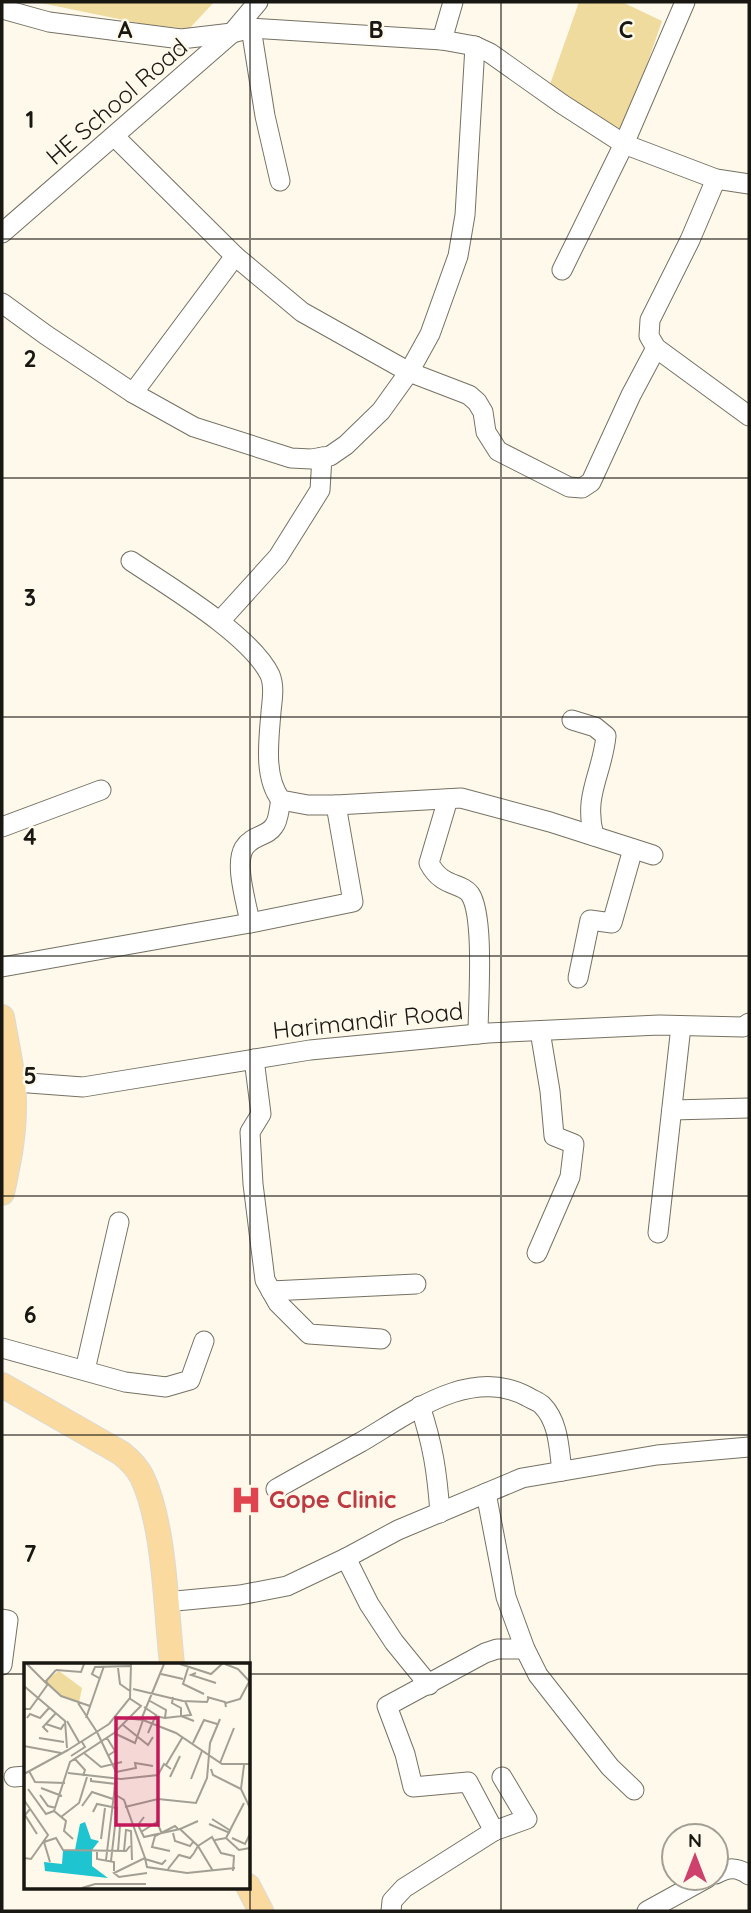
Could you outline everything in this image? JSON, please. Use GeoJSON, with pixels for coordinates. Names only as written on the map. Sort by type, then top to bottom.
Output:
{"type":"FeatureCollection","features":[{"type":"Feature","properties":{"kind":"main road"},"geometry":{"type":"LineString","coordinates":[[2,1017],[13,1135],[2,1192]]}},
{"type":"Feature","properties":{"kind":"main road"},"geometry":{"type":"LineString","coordinates":[[2,1385],[121,1453],[136,1466],[156,1523],[172,1663]]}},
{"type":"Feature","properties":{"kind":"main road"},"geometry":{"type":"LineString","coordinates":[[249,1888],[261,1911]]}},
{"type":"Feature","properties":{"kind":"street","name":"HE School Road"},"geometry":{"type":"LineString","coordinates":[[2,233],[241,31],[258,2]]}},
{"type":"Feature","properties":{"kind":"street"},"geometry":{"type":"LineString","coordinates":[[442,40],[453,2]]}},
{"type":"Feature","properties":{"kind":"street"},"geometry":{"type":"LineString","coordinates":[[562,270],[624,145],[685,2]]}},
{"type":"Feature","properties":{"kind":"street"},"geometry":{"type":"LineString","coordinates":[[2,9],[49,22],[181,39],[241,31],[442,40],[475,46],[491,53],[624,145],[716,179],[749,184]]}},
{"type":"Feature","properties":{"kind":"street"},"geometry":{"type":"LineString","coordinates":[[241,31],[280,181]]}},
{"type":"Feature","properties":{"kind":"street"},"geometry":{"type":"LineString","coordinates":[[2,303],[133,393],[194,427],[291,458],[330,456],[346,445],[381,411],[409,372],[430,334],[463,236],[475,46]]}},
{"type":"Feature","properties":{"kind":"street"},"geometry":{"type":"LineString","coordinates":[[115,137],[235,256],[302,312],[409,372],[468,395],[477,402],[483,412],[486,432],[498,451],[569,487],[582,488],[591,482],[656,348]]}},
{"type":"Feature","properties":{"kind":"street"},"geometry":{"type":"LineString","coordinates":[[716,179],[690,240],[650,320],[649,336],[656,348],[749,416]]}},
{"type":"Feature","properties":{"kind":"street"},"geometry":{"type":"LineString","coordinates":[[133,393],[235,256]]}},
{"type":"Feature","properties":{"kind":"street"},"geometry":{"type":"LineString","coordinates":[[220,621],[278,557],[320,490],[322,457]]}},
{"type":"Feature","properties":{"kind":"street"},"geometry":{"type":"LineString","coordinates":[[131,561],[220,621],[260,660],[270,676],[274,690],[269,768],[271,783],[281,800],[275,825],[267,832],[254,837],[243,849],[240,866],[250,923]]}},
{"type":"Feature","properties":{"kind":"street"},"geometry":{"type":"LineString","coordinates":[[572,720],[595,727],[606,736],[589,800],[589,820],[593,836]]}},
{"type":"Feature","properties":{"kind":"street"},"geometry":{"type":"LineString","coordinates":[[2,827],[101,790]]}},
{"type":"Feature","properties":{"kind":"street"},"geometry":{"type":"LineString","coordinates":[[281,800],[308,806],[461,798],[550,822],[653,855]]}},
{"type":"Feature","properties":{"kind":"street"},"geometry":{"type":"LineString","coordinates":[[448,799],[429,863],[435,874],[450,885],[467,891],[475,903],[479,942],[478,1034]]}},
{"type":"Feature","properties":{"kind":"street"},"geometry":{"type":"LineString","coordinates":[[2,967],[353,902],[336,805]]}},
{"type":"Feature","properties":{"kind":"street"},"geometry":{"type":"LineString","coordinates":[[578,978],[590,920],[612,923],[633,849]]}},
{"type":"Feature","properties":{"kind":"street","name":"Harimandir Road"},"geometry":{"type":"LineString","coordinates":[[7,1082],[83,1087],[310,1050],[478,1034],[746,1025]]}},
{"type":"Feature","properties":{"kind":"street"},"geometry":{"type":"LineString","coordinates":[[658,1233],[681,1026]]}},
{"type":"Feature","properties":{"kind":"street"},"geometry":{"type":"LineString","coordinates":[[537,1253],[570,1177],[574,1144],[554,1136],[540,1031]]}},
{"type":"Feature","properties":{"kind":"street"},"geometry":{"type":"LineString","coordinates":[[254,1059],[261,1114],[250,1132],[253,1184],[265,1280],[278,1303],[309,1334],[382,1339]]}},
{"type":"Feature","properties":{"kind":"street"},"geometry":{"type":"LineString","coordinates":[[671,1110],[749,1108]]}},
{"type":"Feature","properties":{"kind":"street"},"geometry":{"type":"LineString","coordinates":[[85,1370],[119,1222]]}},
{"type":"Feature","properties":{"kind":"street"},"geometry":{"type":"LineString","coordinates":[[271,1292],[416,1284]]}},
{"type":"Feature","properties":{"kind":"street"},"geometry":{"type":"LineString","coordinates":[[2,1348],[125,1382],[166,1387],[190,1381],[204,1341]]}},
{"type":"Feature","properties":{"kind":"street"},"geometry":{"type":"LineString","coordinates":[[276,1489],[420,1406],[456,1391],[494,1386],[518,1391],[542,1405],[553,1422],[559,1442],[562,1471]]}},
{"type":"Feature","properties":{"kind":"street"},"geometry":{"type":"LineString","coordinates":[[420,1406],[437,1468],[440,1513]]}},
{"type":"Feature","properties":{"kind":"street"},"geometry":{"type":"LineString","coordinates":[[165,1602],[240,1595],[287,1586],[398,1530],[522,1478],[657,1455],[749,1447]]}},
{"type":"Feature","properties":{"kind":"street"},"geometry":{"type":"LineString","coordinates":[[486,1493],[506,1597],[525,1649],[538,1675],[610,1767],[635,1790]]}},
{"type":"Feature","properties":{"kind":"street"},"geometry":{"type":"LineString","coordinates":[[346,1558],[369,1604],[394,1642],[429,1685]]}},
{"type":"Feature","properties":{"kind":"street"},"geometry":{"type":"LineString","coordinates":[[2,1619],[8,1620],[2,1665]]}},
{"type":"Feature","properties":{"kind":"street"},"geometry":{"type":"LineString","coordinates":[[494,1831],[468,1782],[413,1787],[405,1754],[387,1706],[485,1653],[497,1649],[525,1649]]}},
{"type":"Feature","properties":{"kind":"street"},"geometry":{"type":"LineString","coordinates":[[391,1911],[392,1900],[404,1888],[494,1831],[527,1819],[502,1777]]}},
{"type":"Feature","properties":{"kind":"street"},"geometry":{"type":"LineString","coordinates":[[730,1869],[741,1869],[749,1875]]}},
{"type":"Feature","properties":{"kind":"street"},"geometry":{"type":"LineString","coordinates":[[647,1911],[682,1892]]}},
{"type":"Feature","properties":{"kind":"shaded area"},"geometry":{"type":"Polygon","coordinates":[[[36,2],[214,2],[189,29],[143,24],[36,2]]]}},
{"type":"Feature","properties":{"kind":"shaded area"},"geometry":{"type":"Polygon","coordinates":[[[579,2],[622,2],[662,21],[624,131],[548,90],[579,2]]]}},
{"type":"Feature","properties":{"kind":"place","name":"Gope Clinic"},"geometry":{"type":"Point","coordinates":[246,1500]}}]}
